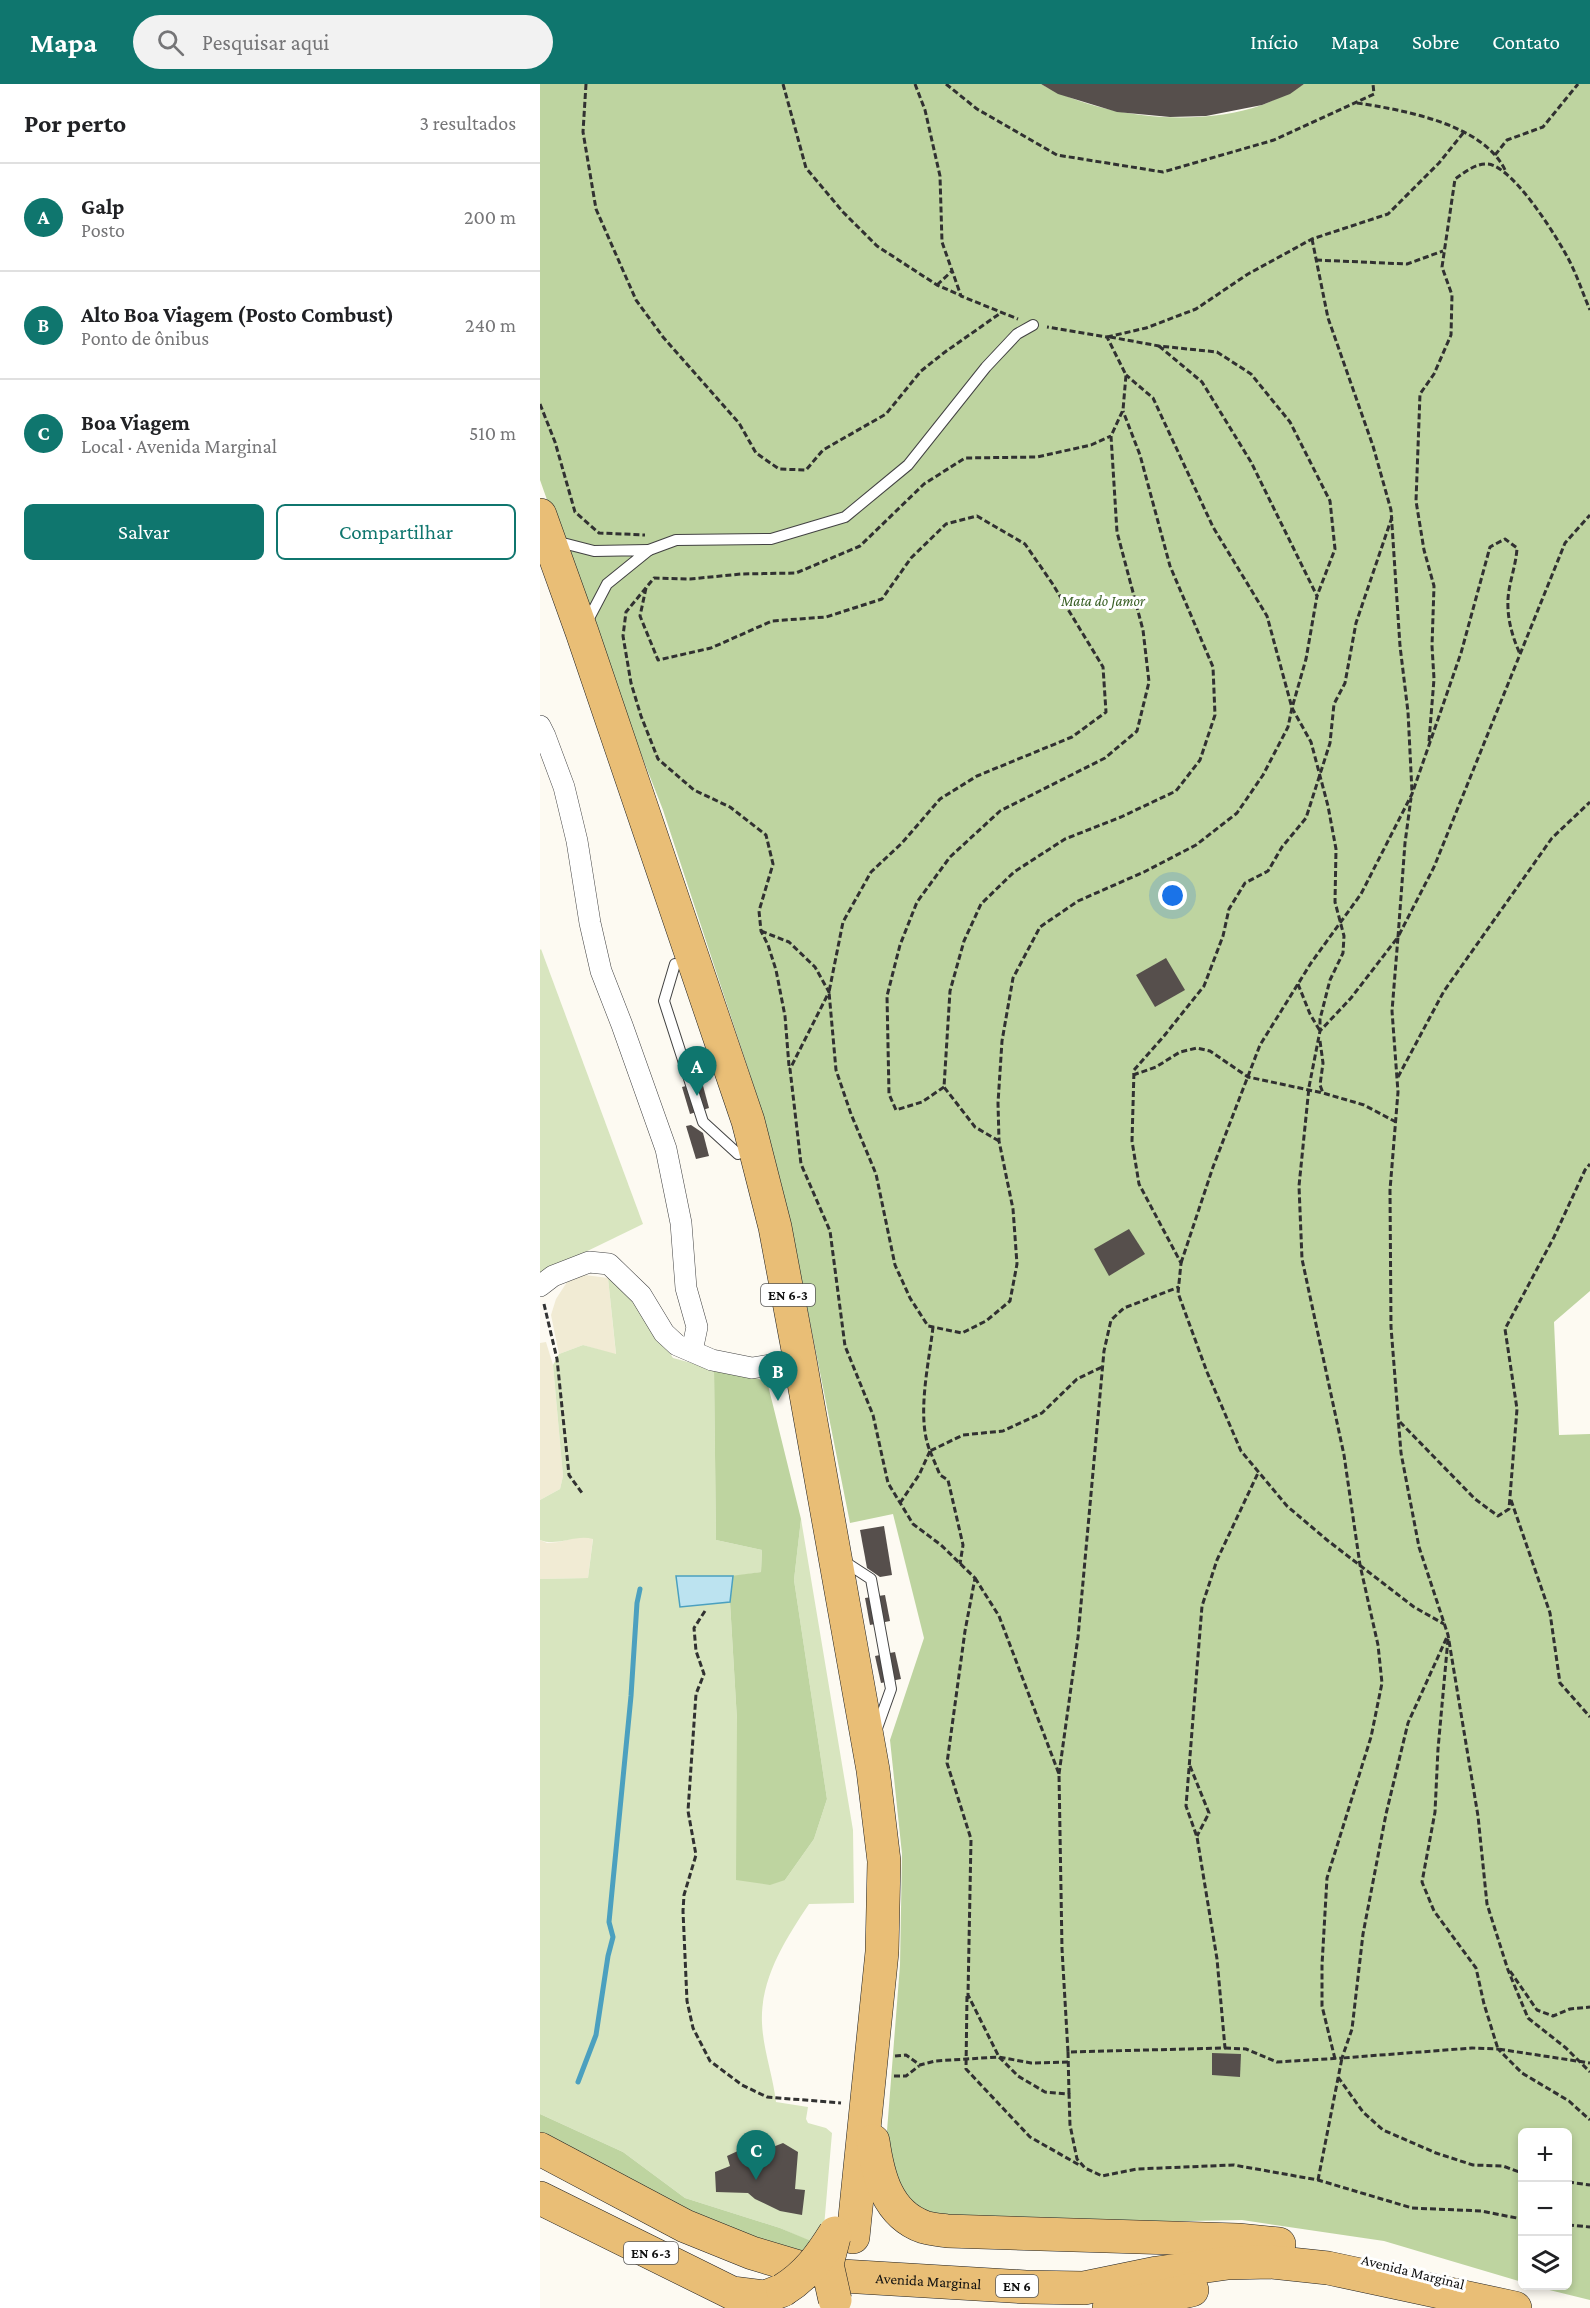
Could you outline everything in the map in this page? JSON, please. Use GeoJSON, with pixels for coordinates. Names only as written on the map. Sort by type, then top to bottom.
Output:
{"type":"FeatureCollection","features":[{"type":"Feature","properties":{"kind":"main road","name":"EN 6-3"},"geometry":{"type":"LineString","coordinates":[[543,541],[582,632],[748,1121],[775,1227],[869,1751],[884,1860],[882,1952],[872,2060],[860,2104],[844,2235],[827,2264],[832,2305]]}},
{"type":"Feature","properties":{"kind":"main road","name":"EN 6-3"},"geometry":{"type":"LineString","coordinates":[[543,541],[675,964],[732,1129],[758,1235],[783,1363],[856,1778],[867,1860],[857,2040],[860,2104]]}},
{"type":"Feature","properties":{"kind":"main road","name":"Avenida Marginal"},"geometry":{"type":"LineString","coordinates":[[860,2104],[877,2172],[888,2197],[902,2215],[924,2227],[948,2231],[1238,2240],[1290,2246],[1373,2260],[1441,2276],[1539,2308]]}},
{"type":"Feature","properties":{"kind":"main road","name":"Avenida Marginal"},"geometry":{"type":"LineString","coordinates":[[540,2149],[695,2230],[752,2253],[799,2267],[842,2276],[1084,2288],[1181,2270],[1228,2264],[1272,2262],[1328,2268],[1515,2308]]}},
{"type":"Feature","properties":{"kind":"main road","name":"EN 6-3"},"geometry":{"type":"LineString","coordinates":[[540,2198],[732,2293],[765,2296],[783,2290],[801,2278],[844,2235]]}},
{"type":"Feature","properties":{"kind":"main road"},"geometry":{"type":"LineString","coordinates":[[540,2222],[712,2308]]}},
{"type":"Feature","properties":{"kind":"main road"},"geometry":{"type":"LineString","coordinates":[[1109,2308],[1161,2295],[1218,2285],[1270,2283],[1328,2291],[1411,2308]]}},
{"type":"Feature","properties":{"kind":"street"},"geometry":{"type":"LineString","coordinates":[[540,726],[564,788],[578,840],[590,923],[601,971],[666,1149],[681,1223],[686,1288],[697,1327],[692,1352]]}},
{"type":"Feature","properties":{"kind":"street"},"geometry":{"type":"LineString","coordinates":[[542,1294],[553,1276],[589,1262],[609,1264],[641,1295],[664,1333],[677,1345],[712,1360],[752,1368],[783,1363]]}},
{"type":"Feature","properties":{"kind":"lane"},"geometry":{"type":"LineString","coordinates":[[582,632],[607,584],[649,550],[676,540],[771,539],[845,517],[908,465],[986,367],[1017,334],[1033,325]]}},
{"type":"Feature","properties":{"kind":"lane"},"geometry":{"type":"LineString","coordinates":[[543,541],[594,551],[649,550]]}},
{"type":"Feature","properties":{"kind":"path"},"geometry":{"type":"LineString","coordinates":[[586,84],[583,132],[596,209],[636,300],[663,337],[739,423],[756,453],[779,469],[806,470],[823,450],[886,414],[921,371],[1002,312]]}},
{"type":"Feature","properties":{"kind":"path"},"geometry":{"type":"LineString","coordinates":[[761,931],[789,942],[815,967],[828,992],[836,1070],[876,1174],[895,1265],[910,1299],[928,1326],[962,1332],[986,1321],[1010,1301],[1017,1264],[1012,1209],[999,1141],[998,1103],[1002,1041],[1013,978],[1040,927],[1078,901],[1144,872],[1196,845],[1238,813],[1263,775],[1288,727],[1306,659],[1317,596],[1335,549],[1330,501],[1290,422],[1251,374],[1217,352],[1159,346],[1033,325],[937,285],[877,246],[843,212],[806,168],[783,84]]}},
{"type":"Feature","properties":{"kind":"path"},"geometry":{"type":"LineString","coordinates":[[915,84],[925,110],[940,176],[942,242],[961,296]]}},
{"type":"Feature","properties":{"kind":"path"},"geometry":{"type":"LineString","coordinates":[[946,84],[977,109],[1057,155],[1162,172],[1274,140],[1374,94],[1373,84]]}},
{"type":"Feature","properties":{"kind":"path"},"geometry":{"type":"LineString","coordinates":[[1495,155],[1507,140],[1543,127],[1578,84]]}},
{"type":"Feature","properties":{"kind":"path"},"geometry":{"type":"LineString","coordinates":[[1355,103],[1389,108],[1437,122],[1464,132],[1482,142],[1503,163],[1507,173],[1528,197],[1570,261],[1590,310]]}},
{"type":"Feature","properties":{"kind":"path"},"geometry":{"type":"LineString","coordinates":[[1107,337],[1146,328],[1196,309],[1248,274],[1312,239],[1388,213],[1439,164],[1464,132]]}},
{"type":"Feature","properties":{"kind":"path"},"geometry":{"type":"LineString","coordinates":[[1429,746],[1434,679],[1432,646],[1434,586],[1424,550],[1416,501],[1420,394],[1434,374],[1451,335],[1452,295],[1442,267],[1455,179],[1472,168],[1489,164],[1507,173]]}},
{"type":"Feature","properties":{"kind":"path"},"geometry":{"type":"LineString","coordinates":[[1312,239],[1328,318],[1373,446],[1392,517],[1400,646],[1408,712],[1412,794],[1405,843],[1392,1011],[1398,1079],[1390,1190],[1391,1327],[1401,1454],[1419,1547],[1448,1635],[1478,1816],[1487,1904],[1507,1966],[1528,2018],[1566,2048],[1590,2072]]}},
{"type":"Feature","properties":{"kind":"path"},"geometry":{"type":"LineString","coordinates":[[1316,260],[1407,264],[1443,251]]}},
{"type":"Feature","properties":{"kind":"path"},"geometry":{"type":"LineString","coordinates":[[937,285],[952,272]]}},
{"type":"Feature","properties":{"kind":"path"},"geometry":{"type":"LineString","coordinates":[[1107,337],[1126,375],[1153,398],[1213,527],[1267,616],[1292,708],[1311,742],[1329,806],[1336,849],[1335,902],[1344,936],[1343,952],[1330,980],[1320,1019],[1319,1037],[1308,1090],[1299,1186],[1302,1259],[1344,1455],[1360,1565],[1378,1645],[1382,1683],[1371,1737],[1327,1878],[1322,2006],[1335,2059]]}},
{"type":"Feature","properties":{"kind":"path"},"geometry":{"type":"LineString","coordinates":[[1159,346],[1202,382],[1251,462],[1317,596]]}},
{"type":"Feature","properties":{"kind":"path"},"geometry":{"type":"LineString","coordinates":[[944,1087],[922,1102],[896,1110],[889,1094],[887,996],[900,945],[917,902],[950,857],[1000,811],[1105,758],[1137,731],[1149,682],[1143,630],[1117,532],[1111,436],[1123,410],[1126,375]]}},
{"type":"Feature","properties":{"kind":"path"},"geometry":{"type":"LineString","coordinates":[[540,404],[555,442],[575,512],[599,533],[636,533],[676,540]]}},
{"type":"Feature","properties":{"kind":"path"},"geometry":{"type":"LineString","coordinates":[[999,1141],[975,1127],[944,1087],[950,990],[964,941],[981,904],[1014,872],[1065,839],[1121,817],[1176,791],[1200,760],[1215,715],[1213,667],[1170,566],[1140,455],[1123,410]]}},
{"type":"Feature","properties":{"kind":"path"},"geometry":{"type":"LineString","coordinates":[[1059,1774],[999,1616],[975,1578],[913,1524],[888,1483],[873,1414],[845,1346],[830,1231],[801,1164],[784,1016],[776,970],[761,931],[759,911],[773,864],[766,835],[730,807],[694,790],[658,759],[631,683],[623,636],[626,612],[654,579],[796,573],[860,546],[924,484],[965,458],[1037,457],[1091,445],[1111,436]]}},
{"type":"Feature","properties":{"kind":"path"},"geometry":{"type":"LineString","coordinates":[[1320,1031],[1351,998],[1398,937],[1434,867],[1545,598],[1565,543],[1589,515]]}},
{"type":"Feature","properties":{"kind":"path"},"geometry":{"type":"LineString","coordinates":[[646,588],[640,616],[658,660],[711,648],[772,621],[826,616],[882,599],[911,558],[946,524],[977,516],[1025,544],[1052,583],[1103,667],[1106,712],[1072,737],[977,776],[940,799],[902,843],[870,872],[843,922],[828,992],[790,1069]]}},
{"type":"Feature","properties":{"kind":"path"},"geometry":{"type":"LineString","coordinates":[[1181,1263],[1139,1184],[1132,1141],[1134,1070],[1204,986],[1223,936],[1229,909],[1245,884],[1268,871],[1282,847],[1306,818],[1330,743],[1334,704],[1345,683],[1356,624],[1392,517]]}},
{"type":"Feature","properties":{"kind":"path"},"geometry":{"type":"LineString","coordinates":[[1445,1625],[1414,1607],[1287,1506],[1258,1473],[1241,1451],[1178,1293],[1181,1263],[1213,1167],[1260,1045],[1298,984],[1361,894],[1412,794],[1461,653],[1490,547],[1505,539],[1517,548],[1516,566],[1508,599],[1511,632],[1520,654]]}},
{"type":"Feature","properties":{"kind":"path"},"geometry":{"type":"LineString","coordinates":[[1398,1079],[1444,991],[1552,838],[1590,802]]}},
{"type":"Feature","properties":{"kind":"path"},"geometry":{"type":"LineString","coordinates":[[1298,984],[1310,1014],[1320,1031]]}},
{"type":"Feature","properties":{"kind":"path"},"geometry":{"type":"LineString","coordinates":[[1319,1037],[1323,1063],[1320,1085],[1323,1093]]}},
{"type":"Feature","properties":{"kind":"path"},"geometry":{"type":"LineString","coordinates":[[1134,1075],[1156,1067],[1180,1052],[1197,1048],[1210,1052],[1248,1077],[1323,1093],[1364,1105],[1396,1122]]}},
{"type":"Feature","properties":{"kind":"path"},"geometry":{"type":"LineString","coordinates":[[1398,1421],[1475,1499],[1498,1516],[1509,1509],[1517,1409],[1505,1329],[1590,1164]]}},
{"type":"Feature","properties":{"kind":"path"},"geometry":{"type":"LineString","coordinates":[[1085,2168],[1077,2159],[1073,2147],[1069,2094],[1062,1948],[1059,1774],[1078,1637],[1102,1367],[1111,1320],[1124,1308],[1179,1287]]}},
{"type":"Feature","properties":{"kind":"path"},"geometry":{"type":"LineString","coordinates":[[542,1294],[557,1359],[569,1475],[582,1494]]}},
{"type":"Feature","properties":{"kind":"path"},"geometry":{"type":"LineString","coordinates":[[933,1327],[925,1396],[925,1438],[940,1475],[948,1480],[963,1545],[960,1563]]}},
{"type":"Feature","properties":{"kind":"path"},"geometry":{"type":"LineString","coordinates":[[900,1503],[919,1475],[930,1451],[963,1435],[1003,1431],[1042,1413],[1077,1379],[1102,1367]]}},
{"type":"Feature","properties":{"kind":"path"},"geometry":{"type":"LineString","coordinates":[[1225,2048],[1217,1959],[1197,1837],[1186,1806],[1202,1606],[1217,1560],[1258,1473]]}},
{"type":"Feature","properties":{"kind":"path"},"geometry":{"type":"LineString","coordinates":[[1510,1497],[1550,1613],[1560,1683],[1590,1717]]}},
{"type":"Feature","properties":{"kind":"path"},"geometry":{"type":"LineString","coordinates":[[975,1578],[965,1631],[947,1763],[971,1839],[966,2069],[1030,2137],[1102,2176],[1137,2169],[1234,2165],[1318,2180],[1412,2208],[1481,2211],[1518,2218]]}},
{"type":"Feature","properties":{"kind":"path"},"geometry":{"type":"LineString","coordinates":[[705,1611],[694,1628],[696,1651],[704,1674],[696,1694],[688,1811],[696,1855],[684,1895],[683,1911],[687,2001],[693,2028],[710,2061],[742,2085],[766,2097],[860,2104]]}},
{"type":"Feature","properties":{"kind":"path"},"geometry":{"type":"LineString","coordinates":[[1448,1635],[1435,1812],[1422,1882],[1434,1911],[1476,1968],[1498,2049],[1522,2073],[1569,2101],[1590,2120]]}},
{"type":"Feature","properties":{"kind":"path"},"geometry":{"type":"LineString","coordinates":[[1318,2180],[1342,2058],[1352,2029],[1363,1934],[1386,1814],[1408,1723],[1448,1635]]}},
{"type":"Feature","properties":{"kind":"path"},"geometry":{"type":"LineString","coordinates":[[1189,1764],[1209,1813],[1197,1837]]}},
{"type":"Feature","properties":{"kind":"path"},"geometry":{"type":"LineString","coordinates":[[1507,1966],[1537,2010],[1552,2016],[1570,2009],[1590,2007]]}},
{"type":"Feature","properties":{"kind":"path"},"geometry":{"type":"LineString","coordinates":[[968,1995],[999,2057],[1018,2076],[1045,2092],[1069,2094]]}},
{"type":"Feature","properties":{"kind":"path"},"geometry":{"type":"LineString","coordinates":[[1068,2052],[1246,2049],[1277,2062],[1472,2048],[1498,2049],[1590,2064]]}},
{"type":"Feature","properties":{"kind":"path"},"geometry":{"type":"LineString","coordinates":[[872,2060],[906,2055],[920,2065],[934,2061],[999,2057],[1031,2062],[1068,2061]]}},
{"type":"Feature","properties":{"kind":"path"},"geometry":{"type":"LineString","coordinates":[[1338,2077],[1363,2112],[1383,2130],[1445,2156],[1473,2164],[1503,2166],[1518,2172]]}},
{"type":"Feature","properties":{"kind":"path"},"geometry":{"type":"LineString","coordinates":[[1572,2183],[1590,2185]]}},
{"type":"Feature","properties":{"kind":"path"},"geometry":{"type":"LineString","coordinates":[[1572,2225],[1590,2227]]}},
{"type":"Feature","properties":{"kind":"shaded area"},"geometry":{"type":"Polygon","coordinates":[[[585,1275],[608,1278],[616,1355],[583,1345],[559,1354],[551,1315],[556,1299],[569,1279],[585,1275]]]}},
{"type":"Feature","properties":{"kind":"shaded area"},"geometry":{"type":"Polygon","coordinates":[[[546,1342],[553,1365],[563,1476],[560,1489],[540,1500],[540,1343],[546,1342]]]}},
{"type":"Feature","properties":{"kind":"shaded area"},"geometry":{"type":"Polygon","coordinates":[[[582,1536],[593,1538],[588,1578],[540,1579],[540,1540],[547,1543],[559,1542],[582,1536]]]}},
{"type":"Feature","properties":{"kind":"green space","name":"Mata do Jamor"},"geometry":{"type":"Polygon","coordinates":[[[540,84],[1041,84],[1065,96],[1120,112],[1179,117],[1236,112],[1267,103],[1304,84],[1590,84],[1590,1291],[1554,1322],[1559,1435],[1590,1434],[1590,2300],[1549,2290],[1572,2290],[1572,2128],[1518,2128],[1518,2281],[1384,2241],[1242,2220],[1088,2223],[921,2216],[892,2179],[887,2131],[900,1965],[902,1854],[890,1740],[924,1638],[893,1514],[850,1523],[804,1292],[759,1102],[663,810],[598,644],[540,480],[540,84]]]}},
{"type":"Feature","properties":{"kind":"green space"},"geometry":{"type":"Polygon","coordinates":[[[540,950],[643,1224],[540,1274],[540,950]]]}},
{"type":"Feature","properties":{"kind":"green space"},"geometry":{"type":"Polygon","coordinates":[[[608,1278],[623,1282],[673,1358],[714,1369],[716,1540],[762,1550],[761,1572],[731,1577],[730,1602],[737,1720],[785,1880],[814,1839],[827,1799],[794,1580],[801,1519],[853,1830],[854,1903],[809,1904],[776,1960],[765,1991],[762,2023],[776,2102],[808,2107],[806,2119],[808,2123],[826,2128],[832,2133],[824,2227],[816,2244],[780,2228],[685,2198],[623,2152],[540,2114],[540,1579],[588,1578],[593,1539],[580,1538],[553,1542],[540,1540],[540,1500],[560,1489],[563,1476],[553,1365],[559,1354],[583,1345],[616,1354],[608,1278]]]}},
{"type":"Feature","properties":{"kind":"green space"},"geometry":{"type":"Polygon","coordinates":[[[714,1369],[767,1381],[801,1519],[794,1580],[827,1799],[814,1839],[785,1880],[770,1885],[736,1880],[737,1720],[730,1602],[731,1576],[761,1572],[762,1550],[716,1540],[714,1369]]]}},
{"type":"Feature","properties":{"kind":"green space"},"geometry":{"type":"Polygon","coordinates":[[[540,2114],[623,2152],[685,2198],[780,2228],[811,2241],[811,2254],[726,2230],[540,2139],[540,2114]]]}},
{"type":"Feature","properties":{"kind":"water"},"geometry":{"type":"Polygon","coordinates":[[[676,1576],[733,1576],[730,1602],[680,1607],[676,1576]]]}},
{"type":"Feature","properties":{"kind":"building"},"geometry":{"type":"Polygon","coordinates":[[[1041,84],[1304,84],[1290,94],[1262,105],[1206,116],[1170,117],[1117,112],[1058,94],[1041,84]]]}},
{"type":"Feature","properties":{"kind":"building"},"geometry":{"type":"Polygon","coordinates":[[[1166,958],[1185,990],[1155,1007],[1136,975],[1166,958]]]}},
{"type":"Feature","properties":{"kind":"building"},"geometry":{"type":"Polygon","coordinates":[[[702,1082],[709,1108],[690,1114],[682,1087],[702,1082]]]}},
{"type":"Feature","properties":{"kind":"building"},"geometry":{"type":"Polygon","coordinates":[[[691,1125],[703,1133],[709,1156],[696,1159],[686,1126],[691,1125]]]}},
{"type":"Feature","properties":{"kind":"building"},"geometry":{"type":"Polygon","coordinates":[[[1129,1229],[1145,1254],[1109,1276],[1094,1249],[1129,1229]]]}},
{"type":"Feature","properties":{"kind":"building"},"geometry":{"type":"Polygon","coordinates":[[[884,1526],[892,1575],[880,1577],[867,1568],[860,1530],[884,1526]]]}},
{"type":"Feature","properties":{"kind":"building"},"geometry":{"type":"Polygon","coordinates":[[[885,1595],[890,1621],[870,1625],[865,1598],[885,1595]]]}},
{"type":"Feature","properties":{"kind":"building"},"geometry":{"type":"Polygon","coordinates":[[[895,1652],[901,1679],[881,1683],[875,1656],[895,1652]]]}},
{"type":"Feature","properties":{"kind":"building"},"geometry":{"type":"Polygon","coordinates":[[[1212,2053],[1241,2054],[1240,2077],[1212,2075],[1212,2053]]]}},
{"type":"Feature","properties":{"kind":"building"},"geometry":{"type":"Polygon","coordinates":[[[783,2143],[798,2152],[795,2189],[805,2190],[802,2215],[780,2211],[748,2193],[716,2192],[715,2172],[730,2166],[727,2156],[740,2150],[742,2159],[783,2143]]]}},
{"type":"Feature","properties":{"kind":"waterway"},"geometry":{"type":"LineString","coordinates":[[578,2082],[596,2035],[613,1937],[609,1922],[640,1589]]}},
{"type":"Feature","properties":{"kind":"place","name":"Galp"},"geometry":{"type":"Point","coordinates":[697,1096]}},
{"type":"Feature","properties":{"kind":"place","name":"Alto Boa Viagem (Posto Combust)"},"geometry":{"type":"Point","coordinates":[778,1401]}},
{"type":"Feature","properties":{"kind":"place","name":"Boa Viagem"},"geometry":{"type":"Point","coordinates":[756,2180]}}]}
